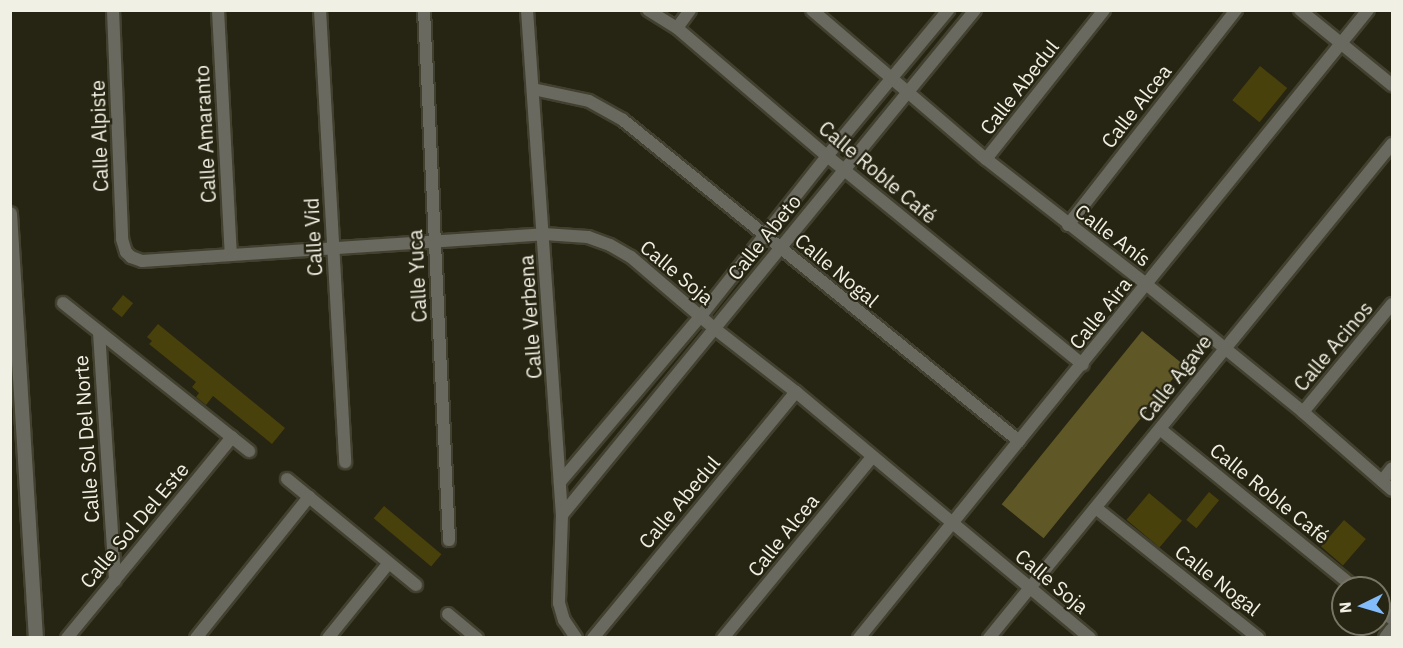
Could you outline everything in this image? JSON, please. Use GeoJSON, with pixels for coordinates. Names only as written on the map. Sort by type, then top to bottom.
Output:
{"type":"FeatureCollection","features":[{"type":"Feature","properties":{"kind":"street","name":"Calle Alpiste"},"geometry":{"type":"LineString","coordinates":[[113,10],[122,239],[126,252],[131,257]]}},
{"type":"Feature","properties":{"kind":"street","name":"Calle Amaranto"},"geometry":{"type":"LineString","coordinates":[[218,10],[231,255]]}},
{"type":"Feature","properties":{"kind":"street","name":"Calle Vid"},"geometry":{"type":"LineString","coordinates":[[321,10],[345,462]]}},
{"type":"Feature","properties":{"kind":"street","name":"Calle Yuca"},"geometry":{"type":"LineString","coordinates":[[424,10],[450,540]]}},
{"type":"Feature","properties":{"kind":"street","name":"Calle Verbena"},"geometry":{"type":"LineString","coordinates":[[527,10],[562,515],[560,603],[564,620],[576,638]]}},
{"type":"Feature","properties":{"kind":"street","name":"Calle Roble Café"},"geometry":{"type":"LineString","coordinates":[[648,10],[677,28],[827,156],[1083,365]]}},
{"type":"Feature","properties":{"kind":"street"},"geometry":{"type":"LineString","coordinates":[[677,28],[690,10]]}},
{"type":"Feature","properties":{"kind":"street","name":"Calle Anís"},"geometry":{"type":"LineString","coordinates":[[812,10],[987,159],[1303,412],[1392,490]]}},
{"type":"Feature","properties":{"kind":"street","name":"Calle Abeto"},"geometry":{"type":"LineString","coordinates":[[560,482],[700,317],[827,156],[948,10]]}},
{"type":"Feature","properties":{"kind":"street","name":"Calle Abeto"},"geometry":{"type":"LineString","coordinates":[[562,515],[975,10]]}},
{"type":"Feature","properties":{"kind":"street","name":"Calle Abedul"},"geometry":{"type":"LineString","coordinates":[[987,159],[1104,10]]}},
{"type":"Feature","properties":{"kind":"street","name":"Calle Alcea"},"geometry":{"type":"LineString","coordinates":[[1068,225],[1236,10]]}},
{"type":"Feature","properties":{"kind":"street"},"geometry":{"type":"LineString","coordinates":[[1300,10],[1392,86]]}},
{"type":"Feature","properties":{"kind":"street","name":"Calle Aira"},"geometry":{"type":"LineString","coordinates":[[860,638],[1368,10]]}},
{"type":"Feature","properties":{"kind":"street","name":"Calle Nogal"},"geometry":{"type":"LineString","coordinates":[[533,89],[589,101],[623,120],[1019,441]]}},
{"type":"Feature","properties":{"kind":"street","name":"Calle Agave"},"geometry":{"type":"LineString","coordinates":[[989,638],[1392,144]]}},
{"type":"Feature","properties":{"kind":"street"},"geometry":{"type":"LineString","coordinates":[[10,214],[36,638]]}},
{"type":"Feature","properties":{"kind":"street","name":"Calle Soja"},"geometry":{"type":"LineString","coordinates":[[131,257],[142,261],[544,234],[588,237],[610,245],[631,256],[700,317],[796,392],[1090,638]]}},
{"type":"Feature","properties":{"kind":"street"},"geometry":{"type":"LineString","coordinates":[[63,303],[249,451]]}},
{"type":"Feature","properties":{"kind":"street","name":"Calle Acinos"},"geometry":{"type":"LineString","coordinates":[[1303,412],[1392,304]]}},
{"type":"Feature","properties":{"kind":"street","name":"Calle Sol Del Norte"},"geometry":{"type":"LineString","coordinates":[[99,332],[115,580]]}},
{"type":"Feature","properties":{"kind":"street","name":"Calle Abedul"},"geometry":{"type":"LineString","coordinates":[[593,638],[796,392]]}},
{"type":"Feature","properties":{"kind":"street","name":"Calle Roble Café"},"geometry":{"type":"LineString","coordinates":[[1160,429],[1340,576]]}},
{"type":"Feature","properties":{"kind":"street","name":"Calle Sol Del Este"},"geometry":{"type":"LineString","coordinates":[[67,638],[232,437]]}},
{"type":"Feature","properties":{"kind":"street","name":"Calle Alcea"},"geometry":{"type":"LineString","coordinates":[[723,638],[872,457]]}},
{"type":"Feature","properties":{"kind":"street"},"geometry":{"type":"LineString","coordinates":[[1382,481],[1392,468]]}},
{"type":"Feature","properties":{"kind":"street"},"geometry":{"type":"LineString","coordinates":[[287,479],[416,585]]}},
{"type":"Feature","properties":{"kind":"street"},"geometry":{"type":"LineString","coordinates":[[196,638],[309,497]]}},
{"type":"Feature","properties":{"kind":"street","name":"Calle Nogal"},"geometry":{"type":"LineString","coordinates":[[1096,508],[1258,638]]}},
{"type":"Feature","properties":{"kind":"street"},"geometry":{"type":"LineString","coordinates":[[328,638],[388,564]]}},
{"type":"Feature","properties":{"kind":"street"},"geometry":{"type":"LineString","coordinates":[[448,614],[469,635]]}},
{"type":"Feature","properties":{"kind":"street"},"geometry":{"type":"LineString","coordinates":[[1386,638],[1392,630]]}},
{"type":"Feature","properties":{"kind":"shaded area"},"geometry":{"type":"Polygon","coordinates":[[[1142,331],[1184,365],[1044,538],[1002,504],[1142,331]]]}},
{"type":"Feature","properties":{"kind":"building"},"geometry":{"type":"Polygon","coordinates":[[[1260,66],[1287,88],[1260,122],[1232,100],[1260,66]]]}},
{"type":"Feature","properties":{"kind":"building"},"geometry":{"type":"Polygon","coordinates":[[[123,295],[133,303],[122,317],[112,309],[123,295]]]}},
{"type":"Feature","properties":{"kind":"building"},"geometry":{"type":"Polygon","coordinates":[[[158,324],[285,428],[272,444],[213,396],[206,405],[196,397],[199,393],[192,387],[196,382],[149,344],[152,341],[147,337],[158,324]]]}},
{"type":"Feature","properties":{"kind":"building"},"geometry":{"type":"Polygon","coordinates":[[[1209,492],[1219,500],[1196,528],[1186,520],[1209,492]]]}},
{"type":"Feature","properties":{"kind":"building"},"geometry":{"type":"Polygon","coordinates":[[[1149,493],[1182,521],[1159,547],[1127,520],[1149,493]]]}},
{"type":"Feature","properties":{"kind":"building"},"geometry":{"type":"Polygon","coordinates":[[[384,506],[441,554],[431,566],[374,518],[384,506]]]}},
{"type":"Feature","properties":{"kind":"building"},"geometry":{"type":"Polygon","coordinates":[[[1344,520],[1366,539],[1343,565],[1321,546],[1344,520]]]}}]}
